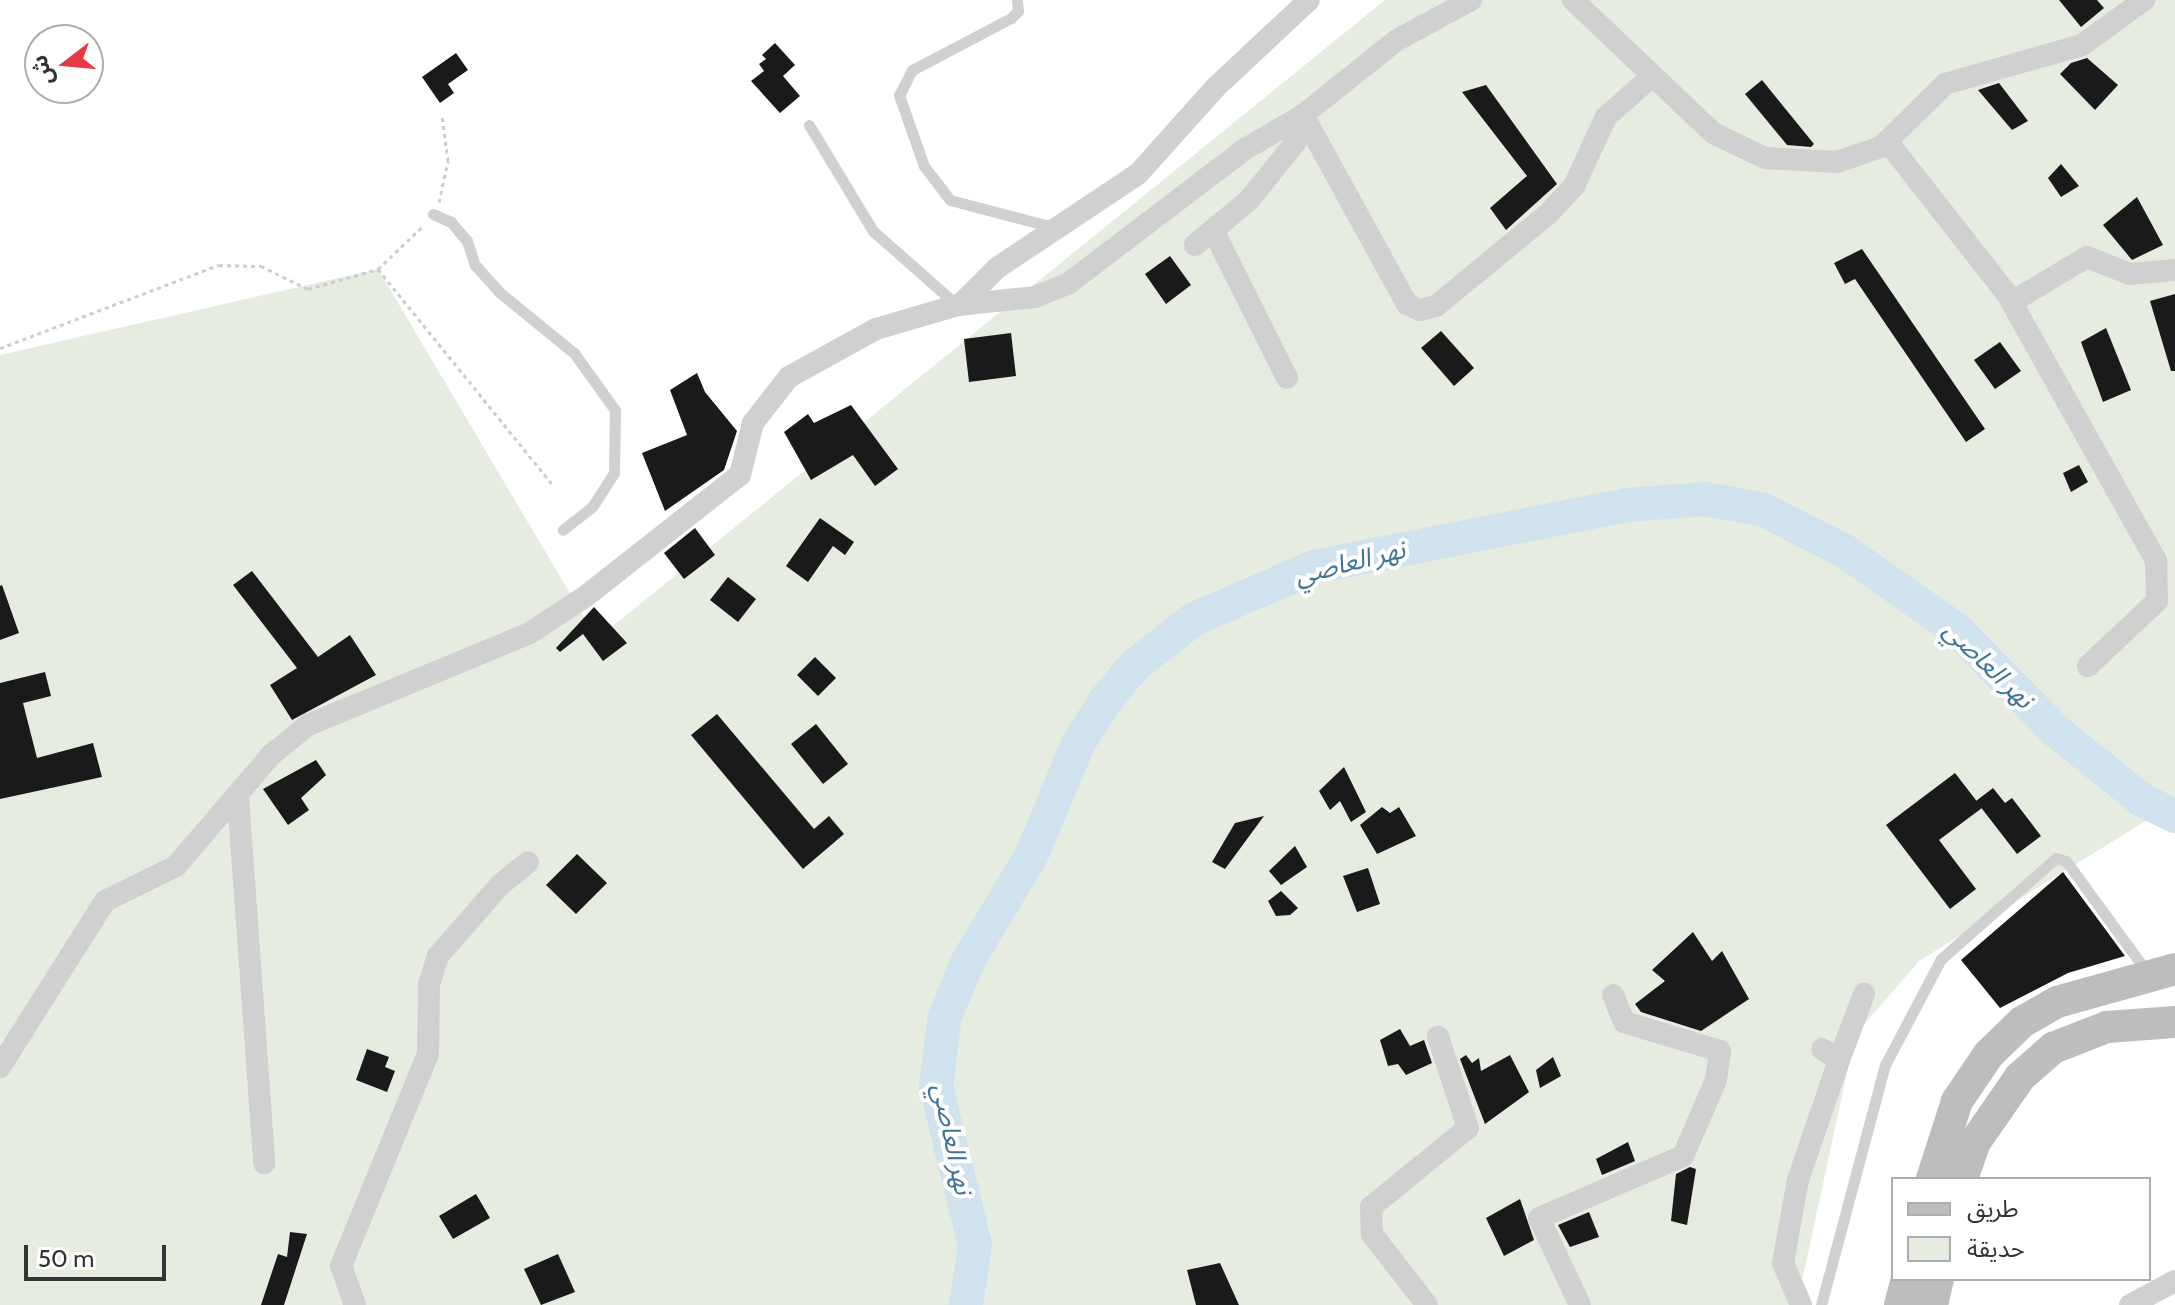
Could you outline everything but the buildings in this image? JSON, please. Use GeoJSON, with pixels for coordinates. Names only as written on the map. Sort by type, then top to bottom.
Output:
{"type":"FeatureCollection","features":[{"type":"Feature","properties":{"kind":"main road"},"geometry":{"type":"LineString","coordinates":[[1933,1177],[1957,1101],[1989,1054],[2022,1022],[2057,1002],[2162,972]]}},
{"type":"Feature","properties":{"kind":"main road"},"geometry":{"type":"LineString","coordinates":[[1963,1177],[1975,1142],[2020,1077],[2053,1048],[2107,1027],[2175,1022]]}},
{"type":"Feature","properties":{"kind":"main road"},"geometry":{"type":"LineString","coordinates":[[1900,1305],[1906,1281]]}},
{"type":"Feature","properties":{"kind":"main road"},"geometry":{"type":"LineString","coordinates":[[1932,1305],[1938,1281]]}},
{"type":"Feature","properties":{"kind":"street"},"geometry":{"type":"LineString","coordinates":[[959,305],[997,268],[1138,174],[1216,87],[1309,0]]}},
{"type":"Feature","properties":{"kind":"street"},"geometry":{"type":"LineString","coordinates":[[0,1067],[105,901],[176,866],[271,755],[308,725],[528,634],[586,596],[740,475],[753,423],[789,377],[876,329],[959,305],[1004,304],[1069,283],[1242,151],[1303,115],[1397,40],[1471,0]]}},
{"type":"Feature","properties":{"kind":"street"},"geometry":{"type":"LineString","coordinates":[[1573,0],[1713,133],[1765,158],[1837,162],[1887,141],[1945,84],[2082,45],[2144,0]]}},
{"type":"Feature","properties":{"kind":"street"},"geometry":{"type":"LineString","coordinates":[[1303,115],[1407,304],[1420,310],[1436,306],[1548,214],[1574,186],[1606,117],[1652,76]]}},
{"type":"Feature","properties":{"kind":"street"},"geometry":{"type":"LineString","coordinates":[[1195,245],[1249,200],[1295,143],[1303,115]]}},
{"type":"Feature","properties":{"kind":"street"},"geometry":{"type":"LineString","coordinates":[[1887,141],[2012,302],[2156,561],[2157,601],[2088,666]]}},
{"type":"Feature","properties":{"kind":"street"},"geometry":{"type":"LineString","coordinates":[[1214,232],[1287,378]]}},
{"type":"Feature","properties":{"kind":"street"},"geometry":{"type":"LineString","coordinates":[[2012,302],[2087,257],[2130,274],[2175,270]]}},
{"type":"Feature","properties":{"kind":"street"},"geometry":{"type":"LineString","coordinates":[[238,797],[264,1163]]}},
{"type":"Feature","properties":{"kind":"street"},"geometry":{"type":"LineString","coordinates":[[355,1305],[341,1266],[428,1054],[429,985],[438,956],[500,885],[528,862]]}},
{"type":"Feature","properties":{"kind":"street"},"geometry":{"type":"LineString","coordinates":[[1801,1305],[1783,1263],[1786,1231],[1831,1054],[1864,994]]}},
{"type":"Feature","properties":{"kind":"street"},"geometry":{"type":"LineString","coordinates":[[1580,1305],[1539,1218],[1683,1156],[1718,1066],[1720,1051],[1624,1022],[1613,995]]}},
{"type":"Feature","properties":{"kind":"street"},"geometry":{"type":"LineString","coordinates":[[1427,1305],[1372,1234],[1371,1207],[1468,1128],[1438,1037]]}},
{"type":"Feature","properties":{"kind":"street"},"geometry":{"type":"LineString","coordinates":[[2130,1305],[2175,1281]]}},
{"type":"Feature","properties":{"kind":"lane"},"geometry":{"type":"LineString","coordinates":[[1017,0],[1018,11],[1011,18],[912,70],[899,95],[924,166],[950,200],[1058,228]]}},
{"type":"Feature","properties":{"kind":"lane"},"geometry":{"type":"LineString","coordinates":[[809,125],[873,231],[959,305]]}},
{"type":"Feature","properties":{"kind":"lane"},"geometry":{"type":"LineString","coordinates":[[433,214],[451,222],[467,241],[475,265],[499,292],[574,353],[615,410],[614,473],[592,507],[563,530]]}},
{"type":"Feature","properties":{"kind":"lane"},"geometry":{"type":"LineString","coordinates":[[1821,1305],[1885,1065],[1941,959],[2056,858],[2066,861],[2162,972]]}},
{"type":"Feature","properties":{"kind":"path"},"geometry":{"type":"LineString","coordinates":[[0,348],[219,265],[261,266],[308,289],[378,269],[553,485]]}},
{"type":"Feature","properties":{"kind":"green space"},"geometry":{"type":"Polygon","coordinates":[[[1385,0],[2175,0],[2175,803],[1919,961],[1855,1035],[1797,1305],[0,1305],[0,355],[378,269],[597,639],[1385,0]]]}},
{"type":"Feature","properties":{"kind":"waterway","name":"نهر العاصي"},"geometry":{"type":"LineString","coordinates":[[966,1305],[975,1245],[936,1086],[945,1016],[969,959],[1032,854],[1078,744],[1105,701],[1135,665],[1194,619],[1314,567],[1626,505],[1706,499],[1764,510],[1843,550],[1956,629],[2056,731],[2142,800],[2175,816]]}}]}
